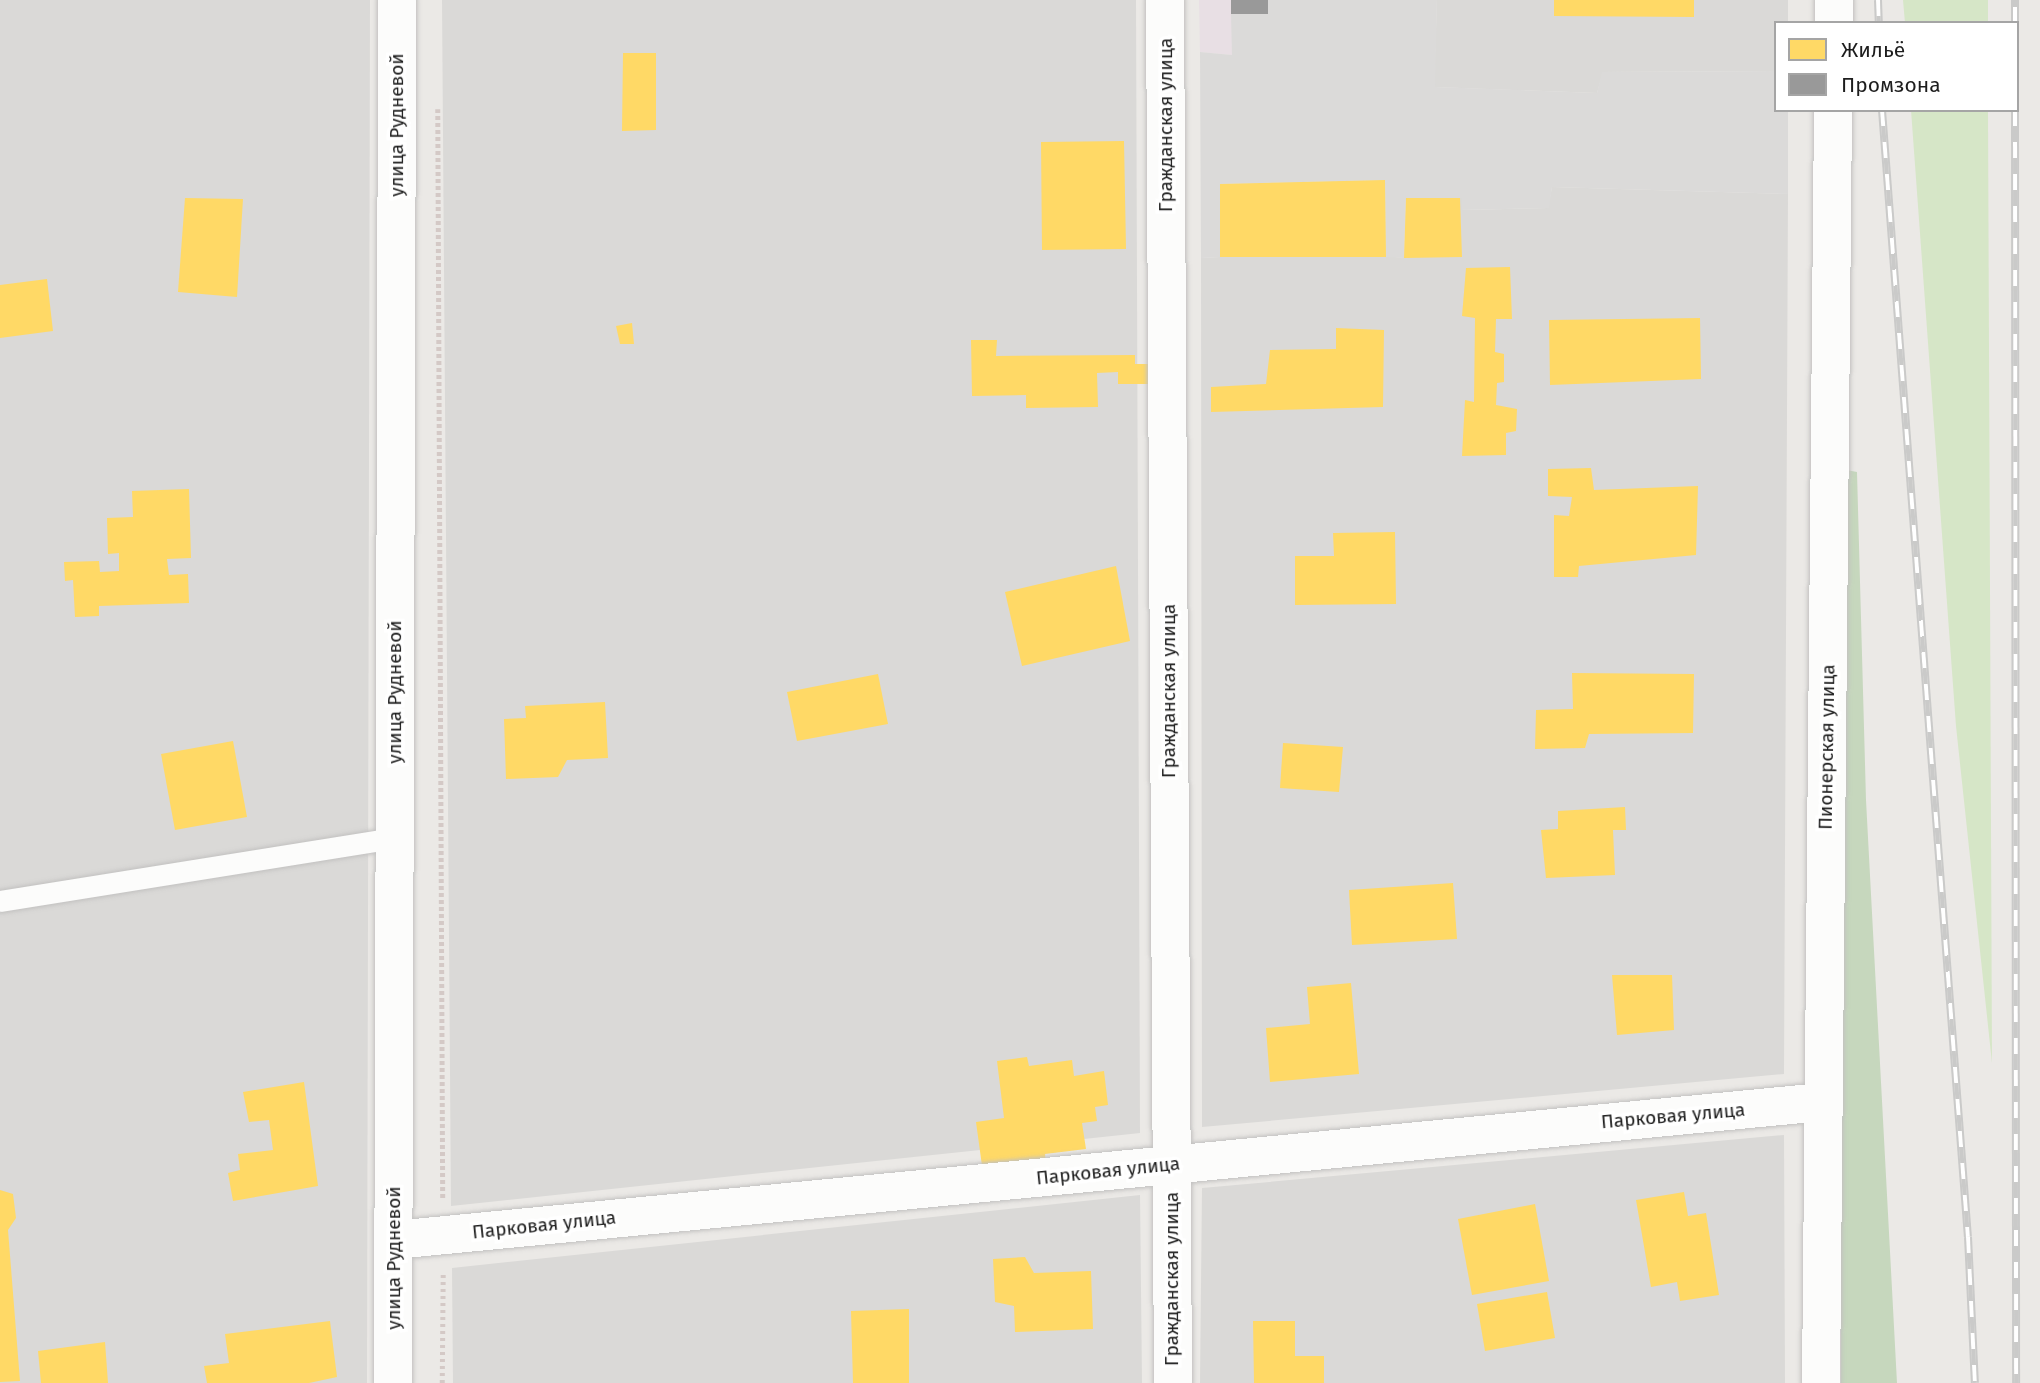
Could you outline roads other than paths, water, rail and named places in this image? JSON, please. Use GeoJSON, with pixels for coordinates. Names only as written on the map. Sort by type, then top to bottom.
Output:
{"type":"FeatureCollection","features":[{"type":"Feature","properties":{"kind":"street","name":"улица Рудневой"},"geometry":{"type":"LineString","coordinates":[[393,1383],[397,0]]}},
{"type":"Feature","properties":{"kind":"street","name":"Гражданская улица"},"geometry":{"type":"LineString","coordinates":[[1165,0],[1173,1383]]}},
{"type":"Feature","properties":{"kind":"street"},"geometry":{"type":"LineString","coordinates":[[1834,0],[1834,21]]}},
{"type":"Feature","properties":{"kind":"street","name":"Пионерская улица"},"geometry":{"type":"LineString","coordinates":[[1821,1383],[1833,112]]}},
{"type":"Feature","properties":{"kind":"street","name":"Парковая улица"},"geometry":{"type":"LineString","coordinates":[[394,1240],[1824,1102]]}},
{"type":"Feature","properties":{"kind":"lane"},"geometry":{"type":"LineString","coordinates":[[0,901],[395,838]]}},
{"type":"Feature","properties":{"kind":"railway"},"geometry":{"type":"LineString","coordinates":[[1878,0],[1879,21]]}},
{"type":"Feature","properties":{"kind":"railway"},"geometry":{"type":"LineString","coordinates":[[2015,0],[2015,21]]}},
{"type":"Feature","properties":{"kind":"railway"},"geometry":{"type":"LineString","coordinates":[[1882,112],[1968,1237],[1975,1383]]}},
{"type":"Feature","properties":{"kind":"railway"},"geometry":{"type":"LineString","coordinates":[[2015,112],[2016,1383]]}}]}
